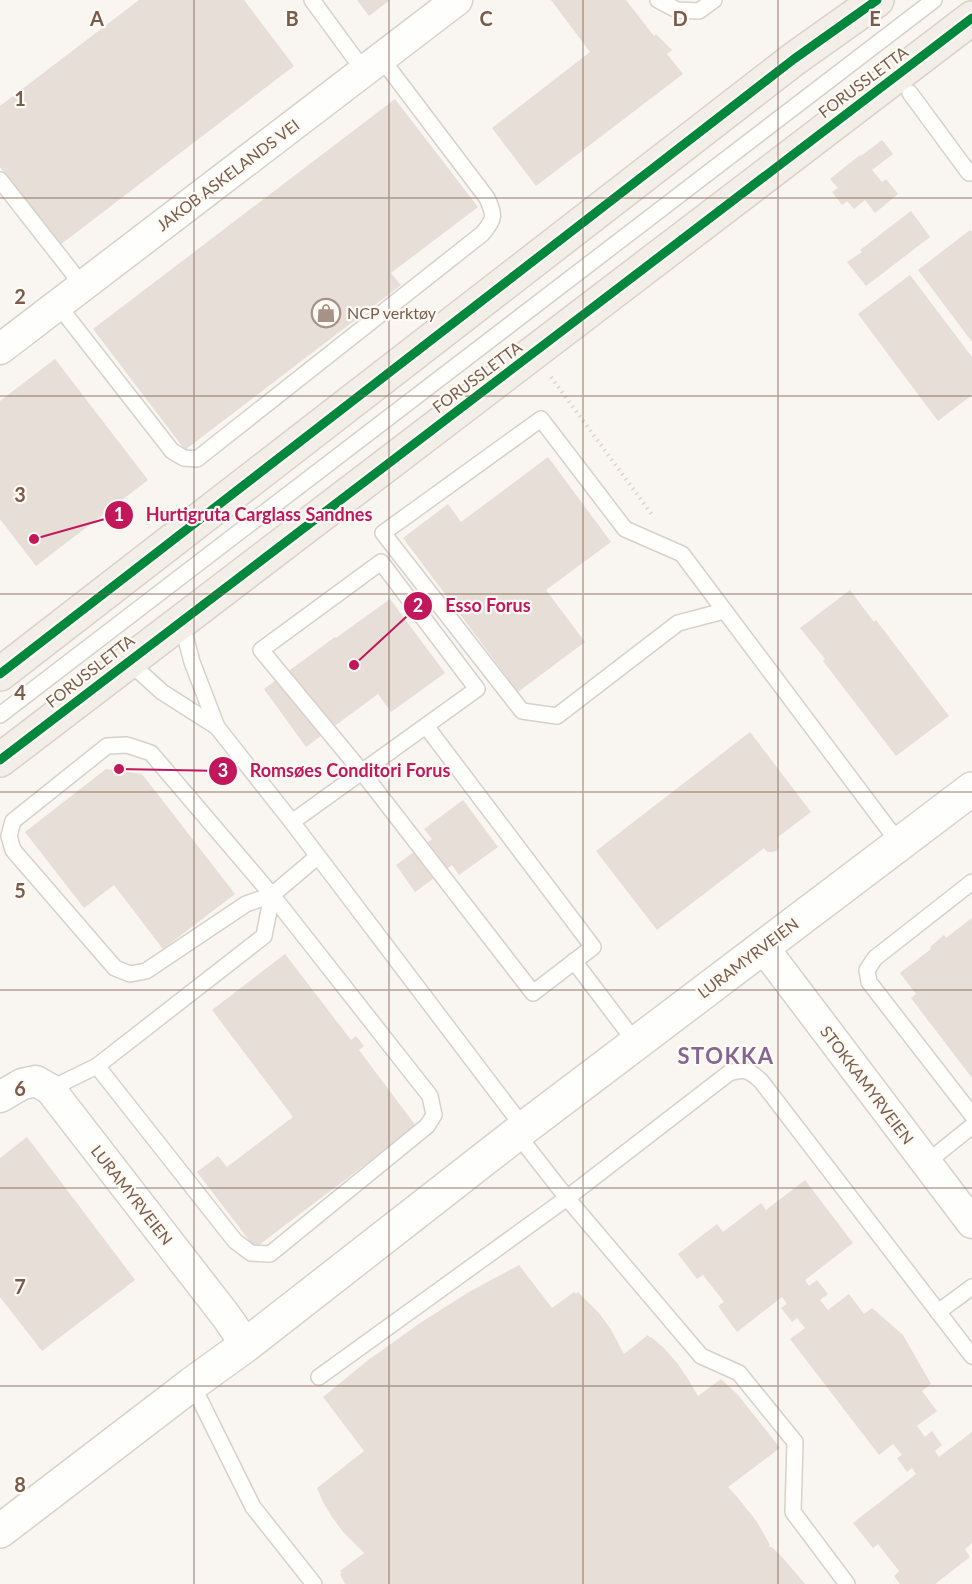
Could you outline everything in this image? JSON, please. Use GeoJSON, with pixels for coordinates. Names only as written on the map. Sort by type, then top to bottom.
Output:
{"type":"FeatureCollection","features":[{"type":"Feature","properties":{"kind":"main road"},"geometry":{"type":"LineString","coordinates":[[0,674],[794,59],[877,0]]}},
{"type":"Feature","properties":{"kind":"main road","name":"FORUSSLETTA"},"geometry":{"type":"LineString","coordinates":[[0,760],[972,18]]}},
{"type":"Feature","properties":{"kind":"street","name":"JAKOB ASKELANDS VEI"},"geometry":{"type":"LineString","coordinates":[[0,349],[457,0]]}},
{"type":"Feature","properties":{"kind":"street","name":"LURAMYRVEIEN"},"geometry":{"type":"LineString","coordinates":[[0,1531],[246,1345],[636,1043],[972,789]]}},
{"type":"Feature","properties":{"kind":"street","name":"STOKKAMYRVEIEN"},"geometry":{"type":"LineString","coordinates":[[763,947],[972,1223]]}},
{"type":"Feature","properties":{"kind":"street"},"geometry":{"type":"LineString","coordinates":[[0,1098],[22,1084],[36,1082],[50,1089]]}},
{"type":"Feature","properties":{"kind":"street","name":"LURAMYRVEIEN"},"geometry":{"type":"LineString","coordinates":[[50,1089],[246,1345]]}},
{"type":"Feature","properties":{"kind":"lane"},"geometry":{"type":"LineString","coordinates":[[58,305],[172,450],[184,458],[197,459],[482,234],[491,223],[493,212],[487,198],[373,64],[312,0]]}},
{"type":"Feature","properties":{"kind":"lane"},"geometry":{"type":"LineString","coordinates":[[658,0],[677,10],[699,11],[714,0]]}},
{"type":"Feature","properties":{"kind":"lane"},"geometry":{"type":"LineString","coordinates":[[0,715],[934,0]]}},
{"type":"Feature","properties":{"kind":"lane"},"geometry":{"type":"LineString","coordinates":[[910,93],[969,173],[972,171]]}},
{"type":"Feature","properties":{"kind":"lane"},"geometry":{"type":"LineString","coordinates":[[0,180],[83,286]]}},
{"type":"Feature","properties":{"kind":"lane"},"geometry":{"type":"LineString","coordinates":[[724,611],[678,623],[557,716],[522,711],[384,533],[541,419],[625,529],[682,554],[899,843]]}},
{"type":"Feature","properties":{"kind":"lane"},"geometry":{"type":"LineString","coordinates":[[292,822],[362,772],[426,726],[477,689],[381,562],[261,651],[362,772],[533,993],[593,947],[426,726]]}},
{"type":"Feature","properties":{"kind":"lane"},"geometry":{"type":"LineString","coordinates":[[182,621],[192,662],[218,727],[292,822],[521,1131],[567,1198],[701,1356],[739,1373],[795,1442],[793,1512],[847,1584]]}},
{"type":"Feature","properties":{"kind":"lane"},"geometry":{"type":"LineString","coordinates":[[128,661],[162,692],[218,727]]}},
{"type":"Feature","properties":{"kind":"lane"},"geometry":{"type":"LineString","coordinates":[[97,1066],[235,1241],[251,1253],[270,1254],[427,1126],[434,1115],[430,1096],[272,894],[151,753],[127,745],[107,746],[13,821],[9,836],[13,850],[115,968],[130,974],[146,971],[246,904],[272,894],[317,857]]}},
{"type":"Feature","properties":{"kind":"lane"},"geometry":{"type":"LineString","coordinates":[[972,882],[875,958],[867,970],[869,982],[972,1115]]}},
{"type":"Feature","properties":{"kind":"lane"},"geometry":{"type":"LineString","coordinates":[[50,1089],[97,1066],[264,936],[272,894]]}},
{"type":"Feature","properties":{"kind":"lane"},"geometry":{"type":"LineString","coordinates":[[574,962],[636,1043]]}},
{"type":"Feature","properties":{"kind":"lane"},"geometry":{"type":"LineString","coordinates":[[319,1377],[567,1198],[729,1073],[739,1070],[750,1071],[761,1081],[972,1356]]}},
{"type":"Feature","properties":{"kind":"lane"},"geometry":{"type":"LineString","coordinates":[[926,1162],[972,1126]]}},
{"type":"Feature","properties":{"kind":"lane"},"geometry":{"type":"LineString","coordinates":[[938,1312],[972,1287]]}},
{"type":"Feature","properties":{"kind":"lane"},"geometry":{"type":"LineString","coordinates":[[192,1384],[254,1507],[314,1584]]}},
{"type":"Feature","properties":{"kind":"path"},"geometry":{"type":"LineString","coordinates":[[550,376],[654,517]]}},
{"type":"Feature","properties":{"kind":"building"},"geometry":{"type":"Polygon","coordinates":[[[139,0],[244,0],[294,66],[60,245],[0,167],[0,106],[139,0]]]}},
{"type":"Feature","properties":{"kind":"building"},"geometry":{"type":"Polygon","coordinates":[[[357,0],[390,0],[369,16],[357,0]]]}},
{"type":"Feature","properties":{"kind":"building"},"geometry":{"type":"Polygon","coordinates":[[[551,0],[626,0],[654,36],[656,34],[672,50],[667,54],[683,74],[536,186],[492,128],[590,52],[551,0]]]}},
{"type":"Feature","properties":{"kind":"building"},"geometry":{"type":"Polygon","coordinates":[[[395,99],[478,207],[391,273],[401,285],[185,450],[93,329],[395,99]]]}},
{"type":"Feature","properties":{"kind":"building"},"geometry":{"type":"Polygon","coordinates":[[[882,140],[893,154],[872,170],[882,182],[886,179],[898,194],[875,213],[865,200],[854,209],[847,201],[842,205],[832,192],[838,188],[830,179],[882,140]]]}},
{"type":"Feature","properties":{"kind":"building"},"geometry":{"type":"Polygon","coordinates":[[[911,211],[930,237],[866,286],[847,262],[911,211]]]}},
{"type":"Feature","properties":{"kind":"building"},"geometry":{"type":"Polygon","coordinates":[[[970,230],[972,232],[972,342],[918,270],[970,230]]]}},
{"type":"Feature","properties":{"kind":"building"},"geometry":{"type":"Polygon","coordinates":[[[910,275],[972,357],[972,395],[938,421],[858,314],[910,275]]]}},
{"type":"Feature","properties":{"kind":"building"},"geometry":{"type":"Polygon","coordinates":[[[55,359],[148,480],[36,566],[0,519],[0,401],[55,359]]]}},
{"type":"Feature","properties":{"kind":"building"},"geometry":{"type":"Polygon","coordinates":[[[548,457],[611,542],[546,590],[585,642],[518,692],[403,538],[448,504],[461,522],[548,457]]]}},
{"type":"Feature","properties":{"kind":"building"},"geometry":{"type":"Polygon","coordinates":[[[850,590],[874,622],[876,620],[949,716],[896,756],[800,628],[850,590]]]}},
{"type":"Feature","properties":{"kind":"building"},"geometry":{"type":"Polygon","coordinates":[[[390,599],[445,673],[391,712],[378,694],[306,747],[264,689],[390,599]]]}},
{"type":"Feature","properties":{"kind":"building"},"geometry":{"type":"Polygon","coordinates":[[[750,732],[811,812],[778,837],[777,851],[767,852],[764,848],[657,930],[596,851],[750,732]]]}},
{"type":"Feature","properties":{"kind":"building"},"geometry":{"type":"Polygon","coordinates":[[[106,769],[142,774],[235,894],[163,949],[114,885],[84,908],[25,832],[106,769]]]}},
{"type":"Feature","properties":{"kind":"building"},"geometry":{"type":"Polygon","coordinates":[[[463,800],[498,847],[459,875],[452,865],[415,892],[396,865],[432,839],[424,829],[463,800]]]}},
{"type":"Feature","properties":{"kind":"building"},"geometry":{"type":"Polygon","coordinates":[[[972,918],[972,1078],[911,998],[916,994],[900,973],[931,949],[930,947],[944,935],[946,938],[972,918]]]}},
{"type":"Feature","properties":{"kind":"building"},"geometry":{"type":"Polygon","coordinates":[[[285,954],[351,1040],[356,1036],[364,1046],[359,1050],[416,1126],[255,1248],[197,1172],[218,1156],[227,1167],[293,1117],[212,1010],[285,954]]]}},
{"type":"Feature","properties":{"kind":"building"},"geometry":{"type":"Polygon","coordinates":[[[27,1137],[135,1280],[42,1351],[0,1297],[0,1158],[27,1137]]]}},
{"type":"Feature","properties":{"kind":"building"},"geometry":{"type":"Polygon","coordinates":[[[805,1180],[853,1243],[805,1280],[809,1286],[817,1280],[828,1294],[820,1300],[828,1310],[849,1294],[864,1314],[872,1308],[903,1335],[931,1384],[922,1391],[937,1411],[917,1426],[925,1437],[932,1431],[942,1445],[935,1451],[939,1457],[972,1432],[972,1543],[965,1549],[970,1557],[935,1584],[900,1584],[894,1576],[899,1571],[878,1544],[873,1548],[853,1523],[916,1474],[912,1468],[907,1472],[897,1458],[902,1455],[893,1444],[879,1455],[790,1339],[805,1328],[797,1318],[792,1322],[781,1308],[787,1304],[782,1297],[737,1332],[718,1306],[724,1302],[703,1275],[697,1279],[678,1254],[717,1224],[723,1232],[761,1203],[766,1210],[805,1180]]]}},
{"type":"Feature","properties":{"kind":"building"},"geometry":{"type":"Polygon","coordinates":[[[519,1265],[552,1308],[574,1292],[576,1294],[578,1292],[599,1313],[624,1354],[648,1335],[677,1363],[698,1396],[721,1379],[738,1395],[780,1448],[728,1487],[757,1522],[769,1547],[772,1547],[783,1558],[805,1584],[345,1584],[340,1571],[364,1553],[332,1517],[317,1488],[364,1451],[323,1397],[367,1361],[420,1323],[469,1292],[519,1265]]]}},
{"type":"Feature","properties":{"kind":"cycle path"},"geometry":{"type":"LineString","coordinates":[[0,674],[794,59],[877,0]]}},
{"type":"Feature","properties":{"kind":"cycle path"},"geometry":{"type":"LineString","coordinates":[[0,760],[972,18]]}},
{"type":"Feature","properties":{"kind":"place","name":"NCP verktøy"},"geometry":{"type":"Point","coordinates":[326,313]}},
{"type":"Feature","properties":{"kind":"place","name":"Hurtigruta Carglass Sandnes"},"geometry":{"type":"Point","coordinates":[34,539]}},
{"type":"Feature","properties":{"kind":"place","name":"Esso Forus"},"geometry":{"type":"Point","coordinates":[354,665]}},
{"type":"Feature","properties":{"kind":"place","name":"Romsøes Conditori Forus"},"geometry":{"type":"Point","coordinates":[119,769]}},
{"type":"Feature","properties":{"kind":"district","name":"STOKKA"},"geometry":{"type":"Point","coordinates":[726,1056]}}]}
